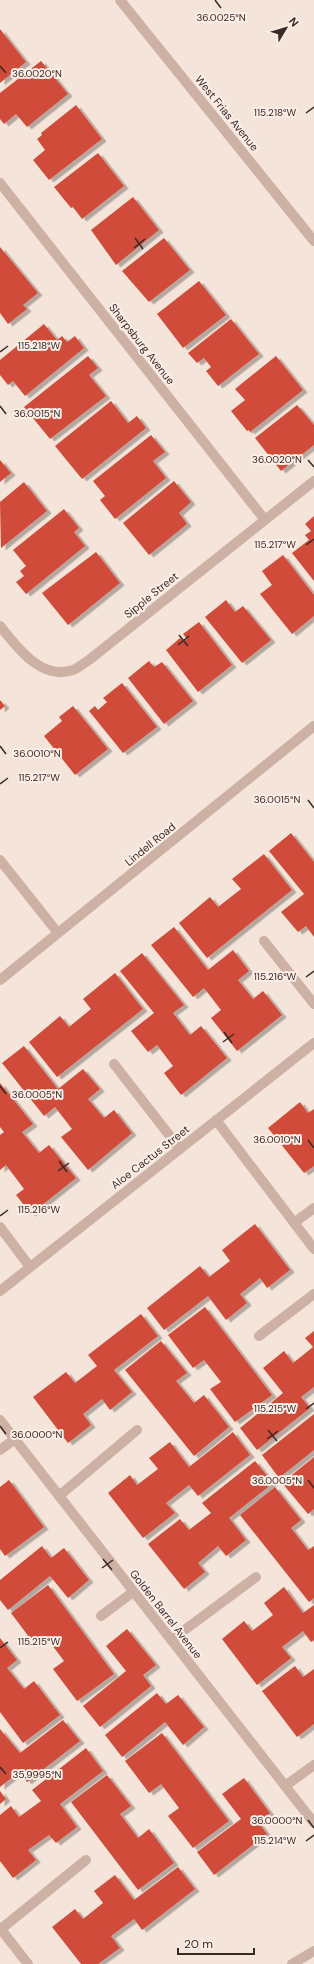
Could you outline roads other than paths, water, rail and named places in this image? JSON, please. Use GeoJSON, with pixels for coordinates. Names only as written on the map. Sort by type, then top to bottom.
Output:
{"type":"FeatureCollection","features":[{"type":"Feature","properties":{"kind":"street","name":"West Frias Avenue"},"geometry":{"type":"LineString","coordinates":[[120,0],[314,241]]}},
{"type":"Feature","properties":{"kind":"street","name":"Sharpsburg Avenue"},"geometry":{"type":"LineString","coordinates":[[0,183],[265,520]]}},
{"type":"Feature","properties":{"kind":"street","name":"Sipple Street"},"geometry":{"type":"LineString","coordinates":[[0,626],[23,654],[37,665],[55,672],[72,670],[89,660],[314,481]]}},
{"type":"Feature","properties":{"kind":"street","name":"Lindell Road"},"geometry":{"type":"LineString","coordinates":[[0,980],[314,726]]}},
{"type":"Feature","properties":{"kind":"street"},"geometry":{"type":"LineString","coordinates":[[0,860],[58,933]]}},
{"type":"Feature","properties":{"kind":"street"},"geometry":{"type":"LineString","coordinates":[[264,941],[314,1004]]}},
{"type":"Feature","properties":{"kind":"street","name":"Aloe Cactus Street"},"geometry":{"type":"LineString","coordinates":[[0,1291],[314,1043]]}},
{"type":"Feature","properties":{"kind":"street"},"geometry":{"type":"LineString","coordinates":[[114,1064],[180,1149]]}},
{"type":"Feature","properties":{"kind":"street"},"geometry":{"type":"LineString","coordinates":[[216,1120],[314,1249]]}},
{"type":"Feature","properties":{"kind":"street"},"geometry":{"type":"LineString","coordinates":[[294,1223],[314,1208]]}},
{"type":"Feature","properties":{"kind":"street"},"geometry":{"type":"LineString","coordinates":[[0,1228],[30,1267]]}},
{"type":"Feature","properties":{"kind":"street"},"geometry":{"type":"LineString","coordinates":[[259,1336],[314,1294]]}},
{"type":"Feature","properties":{"kind":"street","name":"Golden Barrel Avenue"},"geometry":{"type":"LineString","coordinates":[[0,1420],[314,1823]]}},
{"type":"Feature","properties":{"kind":"street"},"geometry":{"type":"LineString","coordinates":[[59,1496],[137,1430]]}},
{"type":"Feature","properties":{"kind":"street"},"geometry":{"type":"LineString","coordinates":[[0,1450],[15,1439]]}},
{"type":"Feature","properties":{"kind":"street"},"geometry":{"type":"LineString","coordinates":[[171,1640],[256,1577]]}},
{"type":"Feature","properties":{"kind":"street"},"geometry":{"type":"LineString","coordinates":[[101,1616],[133,1592]]}},
{"type":"Feature","properties":{"kind":"street"},"geometry":{"type":"LineString","coordinates":[[285,1786],[314,1765]]}},
{"type":"Feature","properties":{"kind":"street"},"geometry":{"type":"LineString","coordinates":[[28,1964],[1,1929],[86,1860]]}},
{"type":"Feature","properties":{"kind":"street"},"geometry":{"type":"LineString","coordinates":[[292,1964],[314,1951]]}}]}
